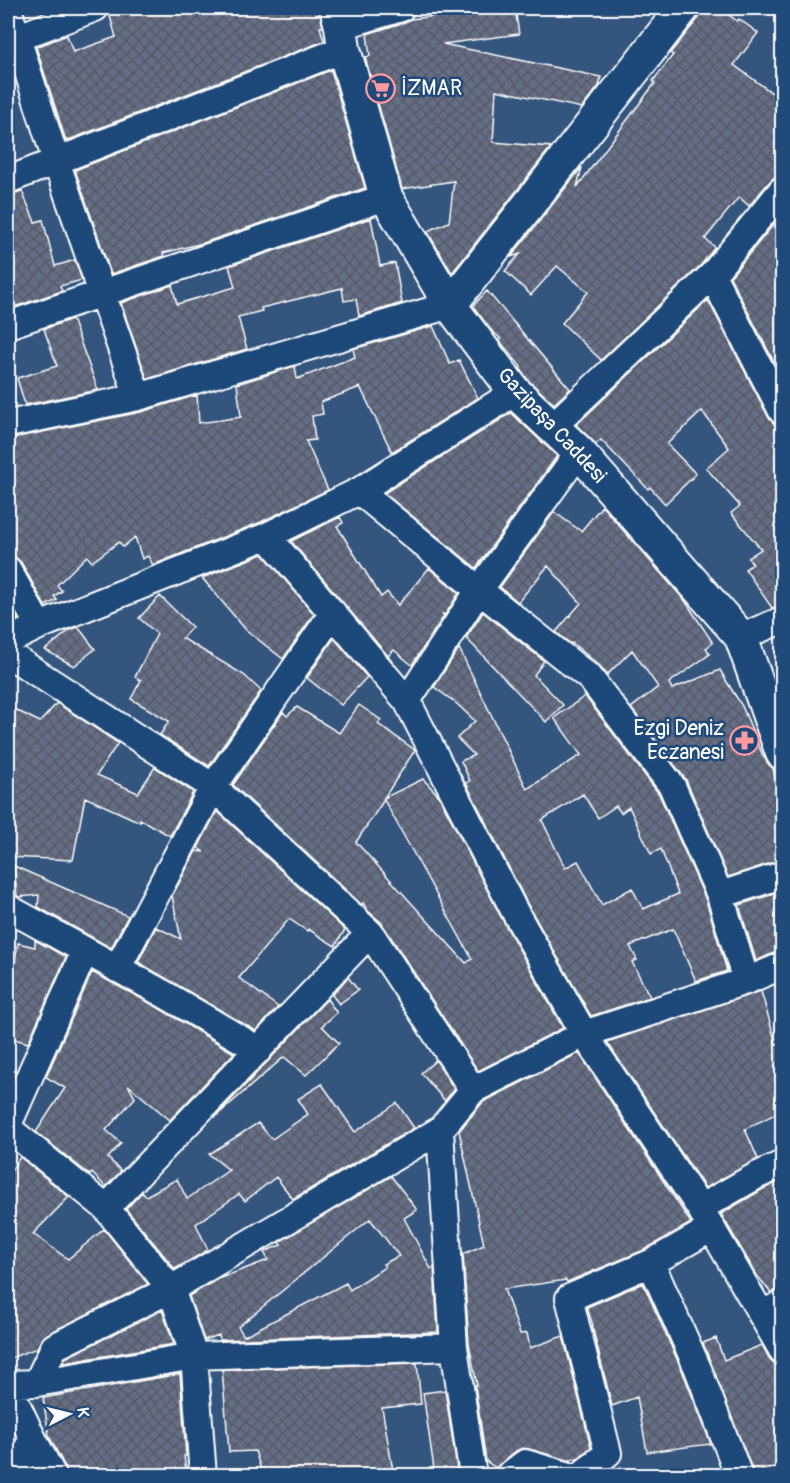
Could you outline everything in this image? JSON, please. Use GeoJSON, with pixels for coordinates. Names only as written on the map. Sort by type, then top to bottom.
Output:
{"type":"FeatureCollection","features":[{"type":"Feature","properties":{"kind":"street"},"geometry":{"type":"LineString","coordinates":[[12,39],[95,8]]}},
{"type":"Feature","properties":{"kind":"street"},"geometry":{"type":"LineString","coordinates":[[8,180],[56,161],[340,28],[401,8]]}},
{"type":"Feature","properties":{"kind":"street"},"geometry":{"type":"LineString","coordinates":[[8,424],[138,397],[450,305],[683,8]]}},
{"type":"Feature","properties":{"kind":"street"},"geometry":{"type":"LineString","coordinates":[[8,9],[12,39],[138,397]]}},
{"type":"Feature","properties":{"kind":"street","name":"Gazipaşa Caddesi"},"geometry":{"type":"LineString","coordinates":[[340,28],[386,196],[450,305],[515,392],[579,452],[741,637],[783,753]]}},
{"type":"Feature","properties":{"kind":"street"},"geometry":{"type":"LineString","coordinates":[[552,427],[712,275],[783,189]]}},
{"type":"Feature","properties":{"kind":"street"},"geometry":{"type":"LineString","coordinates":[[8,325],[386,196]]}},
{"type":"Feature","properties":{"kind":"street"},"geometry":{"type":"LineString","coordinates":[[712,275],[783,411]]}},
{"type":"Feature","properties":{"kind":"street"},"geometry":{"type":"LineString","coordinates":[[8,641],[39,626],[267,536],[359,491],[515,392]]}},
{"type":"Feature","properties":{"kind":"street"},"geometry":{"type":"LineString","coordinates":[[407,701],[479,590],[579,452]]}},
{"type":"Feature","properties":{"kind":"street"},"geometry":{"type":"LineString","coordinates":[[359,491],[590,678],[672,786],[720,895],[746,981]]}},
{"type":"Feature","properties":{"kind":"street"},"geometry":{"type":"LineString","coordinates":[[267,536],[407,701],[515,912],[584,1034],[706,1218],[772,1309],[783,1350]]}},
{"type":"Feature","properties":{"kind":"street"},"geometry":{"type":"LineString","coordinates":[[8,570],[39,626]]}},
{"type":"Feature","properties":{"kind":"street"},"geometry":{"type":"LineString","coordinates":[[117,969],[213,787],[333,613]]}},
{"type":"Feature","properties":{"kind":"street"},"geometry":{"type":"LineString","coordinates":[[741,637],[783,620]]}},
{"type":"Feature","properties":{"kind":"street"},"geometry":{"type":"LineString","coordinates":[[8,654],[213,787],[370,933],[473,1090]]}},
{"type":"Feature","properties":{"kind":"street"},"geometry":{"type":"LineString","coordinates":[[720,895],[783,876]]}},
{"type":"Feature","properties":{"kind":"street"},"geometry":{"type":"LineString","coordinates":[[8,908],[164,994],[259,1050]]}},
{"type":"Feature","properties":{"kind":"street"},"geometry":{"type":"LineString","coordinates":[[106,1208],[370,933]]}},
{"type":"Feature","properties":{"kind":"street"},"geometry":{"type":"LineString","coordinates":[[85,951],[18,1074],[8,1127],[106,1208],[171,1289],[194,1356],[203,1476]]}},
{"type":"Feature","properties":{"kind":"street"},"geometry":{"type":"LineString","coordinates":[[37,1383],[54,1347],[171,1289],[440,1130],[473,1090],[584,1034],[746,981],[783,966]]}},
{"type":"Feature","properties":{"kind":"street"},"geometry":{"type":"LineString","coordinates":[[440,1130],[454,1347],[473,1476]]}},
{"type":"Feature","properties":{"kind":"street"},"geometry":{"type":"LineString","coordinates":[[580,1476],[608,1453],[569,1298],[651,1263],[756,1176],[783,1164]]}},
{"type":"Feature","properties":{"kind":"street"},"geometry":{"type":"LineString","coordinates":[[651,1263],[698,1369],[739,1476]]}},
{"type":"Feature","properties":{"kind":"street"},"geometry":{"type":"LineString","coordinates":[[53,1476],[8,1385],[37,1383],[194,1356],[454,1347]]}},
{"type":"Feature","properties":{"kind":"street"},"geometry":{"type":"LineString","coordinates":[[11,1476],[33,1439]]}},
{"type":"Feature","properties":{"kind":"street"},"geometry":{"type":"LineString","coordinates":[[508,1476],[525,1463],[569,1476]]}},
{"type":"Feature","properties":{"kind":"building"},"geometry":{"type":"Polygon","coordinates":[[[110,8],[319,8],[323,27],[320,27],[324,41],[66,141],[36,47],[67,35],[73,52],[116,37],[109,13],[110,8]]]}},
{"type":"Feature","properties":{"kind":"building"},"geometry":{"type":"Polygon","coordinates":[[[433,8],[462,8],[463,10],[492,8],[492,11],[515,8],[519,34],[443,44],[601,77],[599,86],[582,108],[496,90],[493,142],[551,147],[452,273],[427,231],[449,222],[454,181],[402,189],[365,57],[370,56],[367,34],[411,19],[434,16],[433,8]]]}},
{"type":"Feature","properties":{"kind":"building"},"geometry":{"type":"Polygon","coordinates":[[[707,8],[720,8],[758,33],[734,65],[783,101],[783,175],[771,180],[749,206],[739,197],[705,239],[715,247],[701,265],[601,360],[562,323],[588,292],[557,266],[531,295],[505,271],[520,254],[511,257],[582,167],[577,187],[655,83],[653,81],[673,55],[670,53],[707,8]]]}},
{"type":"Feature","properties":{"kind":"building"},"geometry":{"type":"Polygon","coordinates":[[[331,70],[365,188],[203,243],[163,253],[164,256],[111,274],[75,170],[331,70]]]}},
{"type":"Feature","properties":{"kind":"building"},"geometry":{"type":"Polygon","coordinates":[[[22,191],[35,222],[43,220],[55,266],[75,260],[82,280],[60,286],[62,291],[8,309],[8,195],[22,191]]]}},
{"type":"Feature","properties":{"kind":"building"},"geometry":{"type":"Polygon","coordinates":[[[783,213],[783,379],[730,277],[783,213]]]}},
{"type":"Feature","properties":{"kind":"building"},"geometry":{"type":"Polygon","coordinates":[[[371,218],[380,266],[395,263],[402,303],[359,316],[356,299],[344,301],[342,288],[261,308],[262,311],[238,317],[247,349],[147,379],[121,303],[172,285],[177,304],[235,287],[229,266],[371,218]]]}},
{"type":"Feature","properties":{"kind":"building"},"geometry":{"type":"Polygon","coordinates":[[[487,291],[570,389],[554,404],[528,380],[521,367],[499,340],[501,339],[490,329],[473,306],[487,291]]]}},
{"type":"Feature","properties":{"kind":"building"},"geometry":{"type":"Polygon","coordinates":[[[708,300],[769,418],[783,434],[783,605],[772,608],[745,569],[753,564],[748,558],[761,549],[731,513],[740,506],[706,468],[729,448],[702,411],[667,444],[696,474],[665,504],[601,440],[596,444],[576,425],[708,300]]]}},
{"type":"Feature","properties":{"kind":"building"},"geometry":{"type":"Polygon","coordinates":[[[72,319],[98,390],[25,405],[17,378],[57,366],[44,329],[72,319]]]}},
{"type":"Feature","properties":{"kind":"building"},"geometry":{"type":"Polygon","coordinates":[[[433,326],[450,364],[459,360],[478,398],[392,452],[360,387],[321,402],[323,414],[312,416],[315,440],[306,441],[328,490],[261,522],[153,565],[148,556],[142,559],[135,537],[123,547],[119,542],[92,562],[87,556],[57,585],[62,591],[54,596],[57,600],[45,606],[21,562],[8,555],[8,439],[141,412],[197,395],[199,423],[241,417],[237,384],[295,366],[297,379],[355,357],[353,349],[433,326]]]}},
{"type":"Feature","properties":{"kind":"building"},"geometry":{"type":"Polygon","coordinates":[[[511,413],[557,456],[476,568],[384,493],[511,413]]]}},
{"type":"Feature","properties":{"kind":"building"},"geometry":{"type":"Polygon","coordinates":[[[602,506],[686,602],[713,643],[706,648],[710,654],[669,683],[672,689],[720,670],[742,706],[763,756],[773,768],[783,825],[783,860],[728,877],[686,780],[631,708],[658,687],[632,650],[607,675],[600,666],[556,632],[581,603],[548,566],[518,602],[500,587],[554,512],[581,531],[602,506]]]}},
{"type":"Feature","properties":{"kind":"building"},"geometry":{"type":"Polygon","coordinates":[[[340,517],[343,523],[337,526],[381,597],[387,592],[398,605],[429,568],[459,593],[445,615],[442,613],[444,616],[412,665],[394,650],[388,656],[291,541],[340,517]]]}},
{"type":"Feature","properties":{"kind":"building"},"geometry":{"type":"Polygon","coordinates":[[[263,554],[314,614],[283,659],[246,630],[202,578],[263,554]]]}},
{"type":"Feature","properties":{"kind":"building"},"geometry":{"type":"Polygon","coordinates":[[[160,596],[192,627],[182,638],[244,675],[261,691],[209,766],[160,735],[169,721],[131,699],[141,680],[135,677],[157,634],[139,618],[160,596]]]}},
{"type":"Feature","properties":{"kind":"building"},"geometry":{"type":"Polygon","coordinates":[[[8,600],[18,619],[8,624],[8,600]]]}},
{"type":"Feature","properties":{"kind":"building"},"geometry":{"type":"Polygon","coordinates":[[[483,612],[544,661],[534,675],[563,705],[546,722],[466,638],[483,612]]]}},
{"type":"Feature","properties":{"kind":"building"},"geometry":{"type":"Polygon","coordinates":[[[78,627],[95,649],[74,666],[45,650],[70,630],[78,627]]]}},
{"type":"Feature","properties":{"kind":"building"},"geometry":{"type":"Polygon","coordinates":[[[334,638],[367,677],[341,705],[307,678],[334,638]]]}},
{"type":"Feature","properties":{"kind":"building"},"geometry":{"type":"Polygon","coordinates":[[[459,648],[527,789],[581,755],[554,718],[585,696],[659,794],[706,900],[727,971],[696,981],[673,929],[630,946],[637,960],[632,962],[650,997],[591,1016],[528,905],[466,783],[470,781],[461,761],[474,755],[457,738],[475,721],[434,687],[459,648]],[[583,794],[542,820],[565,868],[578,861],[602,905],[632,888],[643,909],[678,894],[661,849],[651,854],[629,807],[621,813],[616,806],[598,818],[583,794]]]}},
{"type":"Feature","properties":{"kind":"building"},"geometry":{"type":"Polygon","coordinates":[[[57,703],[118,743],[97,775],[138,793],[155,767],[193,792],[170,836],[140,819],[140,822],[85,797],[73,860],[8,857],[8,706],[40,722],[57,703]]]}},
{"type":"Feature","properties":{"kind":"building"},"geometry":{"type":"Polygon","coordinates":[[[359,705],[381,720],[378,724],[415,750],[384,798],[423,779],[439,796],[502,919],[563,1028],[478,1071],[381,922],[233,785],[283,712],[287,716],[297,707],[339,733],[359,705]],[[384,800],[356,842],[466,963],[472,959],[384,800]]]}},
{"type":"Feature","properties":{"kind":"building"},"geometry":{"type":"Polygon","coordinates":[[[217,811],[345,930],[335,946],[289,919],[239,978],[278,1007],[256,1031],[138,962],[156,927],[181,939],[172,896],[196,851],[204,852],[198,848],[217,811]]]}},
{"type":"Feature","properties":{"kind":"building"},"geometry":{"type":"Polygon","coordinates":[[[14,866],[128,916],[111,948],[38,907],[39,895],[17,896],[14,866]]]}},
{"type":"Feature","properties":{"kind":"building"},"geometry":{"type":"Polygon","coordinates":[[[783,891],[783,951],[756,961],[739,905],[783,891]]]}},
{"type":"Feature","properties":{"kind":"building"},"geometry":{"type":"Polygon","coordinates":[[[35,940],[66,957],[28,1043],[8,1037],[8,1000],[18,943],[35,947],[35,940]]]}},
{"type":"Feature","properties":{"kind":"building"},"geometry":{"type":"Polygon","coordinates":[[[92,972],[157,1007],[234,1053],[170,1120],[128,1085],[135,1098],[106,1130],[121,1143],[108,1158],[121,1171],[106,1187],[92,1173],[90,1175],[36,1132],[65,1088],[46,1077],[92,972]]]}},
{"type":"Feature","properties":{"kind":"building"},"geometry":{"type":"Polygon","coordinates":[[[348,977],[358,990],[339,1004],[332,995],[348,977]]]}},
{"type":"Feature","properties":{"kind":"building"},"geometry":{"type":"Polygon","coordinates":[[[761,991],[776,1044],[783,1042],[783,1110],[745,1129],[758,1159],[705,1188],[607,1042],[761,991]]]}},
{"type":"Feature","properties":{"kind":"building"},"geometry":{"type":"Polygon","coordinates":[[[327,999],[337,1013],[322,1026],[339,1043],[306,1075],[284,1057],[214,1118],[327,999]]]}},
{"type":"Feature","properties":{"kind":"building"},"geometry":{"type":"Polygon","coordinates":[[[579,1053],[691,1223],[644,1250],[567,1282],[566,1280],[504,1289],[520,1334],[527,1333],[530,1348],[563,1336],[591,1447],[577,1459],[571,1459],[571,1461],[522,1448],[496,1468],[486,1461],[475,1385],[477,1385],[469,1344],[463,1254],[484,1245],[459,1131],[483,1102],[579,1053]]]}},
{"type":"Feature","properties":{"kind":"building"},"geometry":{"type":"Polygon","coordinates":[[[436,1060],[454,1089],[445,1101],[421,1073],[436,1060]]]}},
{"type":"Feature","properties":{"kind":"building"},"geometry":{"type":"Polygon","coordinates":[[[322,1084],[355,1132],[397,1103],[414,1128],[293,1199],[276,1177],[245,1201],[239,1194],[196,1224],[208,1250],[175,1269],[126,1209],[142,1192],[146,1196],[177,1179],[187,1199],[229,1170],[209,1154],[258,1123],[272,1139],[308,1114],[298,1099],[322,1084]]]}},
{"type":"Feature","properties":{"kind":"building"},"geometry":{"type":"Polygon","coordinates":[[[20,1157],[69,1197],[33,1234],[68,1259],[104,1229],[148,1284],[47,1334],[37,1348],[8,1359],[8,1175],[20,1157]]]}},
{"type":"Feature","properties":{"kind":"building"},"geometry":{"type":"Polygon","coordinates":[[[391,1176],[417,1210],[404,1218],[431,1269],[434,1267],[438,1332],[220,1340],[219,1335],[204,1340],[189,1296],[221,1277],[268,1260],[264,1252],[281,1245],[279,1242],[391,1176]],[[370,1219],[238,1327],[244,1336],[346,1283],[350,1290],[385,1267],[383,1264],[399,1256],[370,1219]]]}},
{"type":"Feature","properties":{"kind":"building"},"geometry":{"type":"Polygon","coordinates":[[[783,1180],[783,1289],[771,1293],[756,1274],[721,1214],[783,1180]]]}},
{"type":"Feature","properties":{"kind":"building"},"geometry":{"type":"Polygon","coordinates":[[[643,1283],[684,1375],[711,1444],[647,1452],[637,1397],[612,1406],[587,1307],[643,1283]]]}},
{"type":"Feature","properties":{"kind":"building"},"geometry":{"type":"Polygon","coordinates":[[[162,1310],[174,1344],[63,1363],[65,1358],[162,1310]]]}},
{"type":"Feature","properties":{"kind":"building"},"geometry":{"type":"Polygon","coordinates":[[[716,1338],[724,1360],[762,1345],[774,1363],[783,1365],[783,1466],[753,1472],[703,1343],[716,1338]]]}},
{"type":"Feature","properties":{"kind":"building"},"geometry":{"type":"Polygon","coordinates":[[[417,1363],[421,1404],[382,1408],[394,1476],[263,1476],[255,1451],[229,1452],[222,1370],[417,1363]]]}},
{"type":"Feature","properties":{"kind":"building"},"geometry":{"type":"Polygon","coordinates":[[[180,1374],[187,1476],[68,1476],[49,1436],[43,1398],[180,1374]]]}},
{"type":"Feature","properties":{"kind":"building"},"geometry":{"type":"Polygon","coordinates":[[[445,1390],[458,1476],[435,1476],[423,1393],[445,1390]]]}},
{"type":"Feature","properties":{"kind":"place","name":"İZMAR"},"geometry":{"type":"Point","coordinates":[380,88]}},
{"type":"Feature","properties":{"kind":"place","name":"Ezgi Deniz Eczanesi"},"geometry":{"type":"Point","coordinates":[745,740]}}]}
